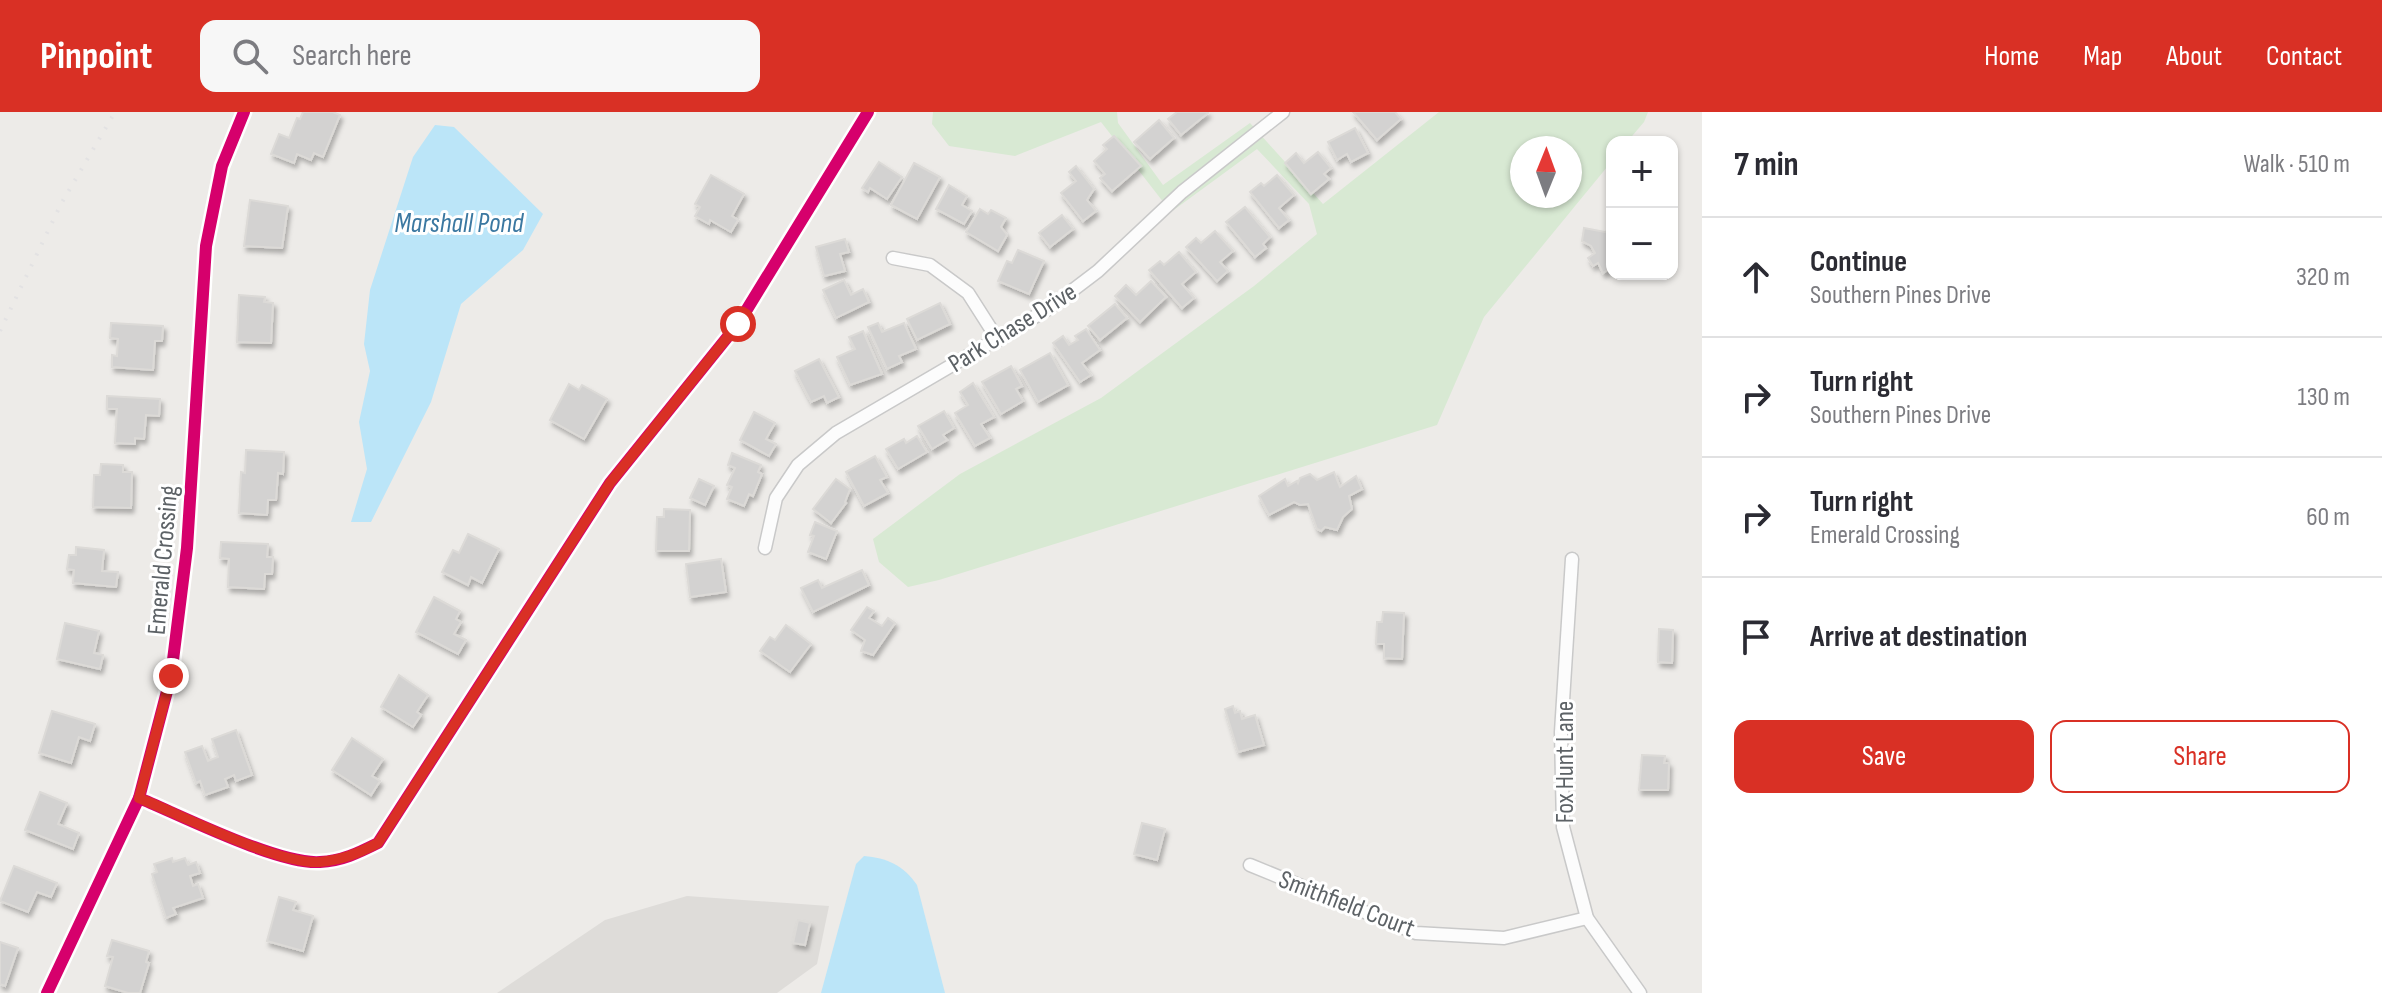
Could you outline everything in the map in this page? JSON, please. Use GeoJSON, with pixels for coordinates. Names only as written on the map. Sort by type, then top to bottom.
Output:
{"type":"FeatureCollection","features":[{"type":"Feature","properties":{"kind":"street","name":"Emerald Crossing"},"geometry":{"type":"LineString","coordinates":[[47,993],[139,798],[165,706],[178,631],[187,548],[206,246],[222,166],[244,112]]}},
{"type":"Feature","properties":{"kind":"street"},"geometry":{"type":"LineString","coordinates":[[139,798],[282,857],[317,863],[351,857],[378,843],[610,483],[738,324],[868,112]]}},
{"type":"Feature","properties":{"kind":"street","name":"Park Chase Drive"},"geometry":{"type":"LineString","coordinates":[[765,548],[776,498],[798,465],[836,433],[1048,309],[1098,271],[1182,192],[1283,112]]}},
{"type":"Feature","properties":{"kind":"street"},"geometry":{"type":"LineString","coordinates":[[893,258],[930,265],[968,293],[998,340]]}},
{"type":"Feature","properties":{"kind":"street","name":"Fox Hunt Lane"},"geometry":{"type":"LineString","coordinates":[[1572,559],[1561,732],[1563,827],[1587,918],[1640,993]]}},
{"type":"Feature","properties":{"kind":"street","name":"Smithfield Court"},"geometry":{"type":"LineString","coordinates":[[1250,865],[1416,933],[1504,938],[1587,918]]}},
{"type":"Feature","properties":{"kind":"shaded area"},"geometry":{"type":"Polygon","coordinates":[[[687,896],[829,906],[817,964],[777,993],[497,993],[605,920],[687,896]]]}},
{"type":"Feature","properties":{"kind":"green space"},"geometry":{"type":"Polygon","coordinates":[[[933,112],[1117,112],[1118,123],[1163,185],[1250,123],[1323,204],[1439,112],[1648,112],[1632,136],[1606,136],[1606,168],[1582,198],[1582,136],[1510,136],[1510,208],[1573,208],[1484,317],[1437,425],[908,587],[879,562],[873,539],[960,474],[1101,398],[1254,286],[1317,234],[1309,204],[1257,149],[1171,212],[1101,122],[1015,156],[949,146],[932,124],[933,112]]]}},
{"type":"Feature","properties":{"kind":"water","name":"Marshall Pond"},"geometry":{"type":"Polygon","coordinates":[[[435,125],[454,127],[543,214],[523,250],[461,304],[431,402],[371,522],[351,522],[367,469],[359,422],[370,371],[364,344],[370,290],[413,157],[435,125]]]}},
{"type":"Feature","properties":{"kind":"water"},"geometry":{"type":"Polygon","coordinates":[[[864,856],[894,864],[917,885],[945,993],[821,993],[856,864],[864,856]]]}},
{"type":"Feature","properties":{"kind":"building"},"geometry":{"type":"Polygon","coordinates":[[[303,112],[333,112],[340,115],[323,157],[314,153],[311,160],[297,154],[294,163],[271,154],[279,134],[289,138],[297,118],[300,119],[303,112]]]}},
{"type":"Feature","properties":{"kind":"building"},"geometry":{"type":"Polygon","coordinates":[[[1177,112],[1208,113],[1181,135],[1168,119],[1177,112]]]}},
{"type":"Feature","properties":{"kind":"building"},"geometry":{"type":"Polygon","coordinates":[[[1353,112],[1395,112],[1401,119],[1377,140],[1353,112]]]}},
{"type":"Feature","properties":{"kind":"building"},"geometry":{"type":"Polygon","coordinates":[[[1159,120],[1174,138],[1150,159],[1134,142],[1159,120]]]}},
{"type":"Feature","properties":{"kind":"building"},"geometry":{"type":"Polygon","coordinates":[[[1355,128],[1368,153],[1351,162],[1347,154],[1337,160],[1328,142],[1355,128]]]}},
{"type":"Feature","properties":{"kind":"building"},"geometry":{"type":"Polygon","coordinates":[[[1114,136],[1141,166],[1112,191],[1100,178],[1105,174],[1094,161],[1107,149],[1103,145],[1114,136]]]}},
{"type":"Feature","properties":{"kind":"building"},"geometry":{"type":"Polygon","coordinates":[[[1318,152],[1331,168],[1324,174],[1329,179],[1311,194],[1285,163],[1296,153],[1304,163],[1318,152]]]}},
{"type":"Feature","properties":{"kind":"building"},"geometry":{"type":"Polygon","coordinates":[[[879,162],[902,177],[887,199],[870,188],[868,192],[862,188],[879,162]]]}},
{"type":"Feature","properties":{"kind":"building"},"geometry":{"type":"Polygon","coordinates":[[[914,163],[940,177],[917,219],[891,205],[914,163]]]}},
{"type":"Feature","properties":{"kind":"building"},"geometry":{"type":"Polygon","coordinates":[[[1076,166],[1094,189],[1087,200],[1096,211],[1083,221],[1061,193],[1076,181],[1069,172],[1076,166]]]}},
{"type":"Feature","properties":{"kind":"building"},"geometry":{"type":"Polygon","coordinates":[[[711,175],[744,194],[732,216],[738,220],[731,232],[710,220],[709,224],[695,216],[700,207],[695,204],[711,175]]]}},
{"type":"Feature","properties":{"kind":"building"},"geometry":{"type":"Polygon","coordinates":[[[1277,175],[1294,195],[1279,208],[1289,220],[1279,228],[1250,192],[1277,175]]]}},
{"type":"Feature","properties":{"kind":"building"},"geometry":{"type":"Polygon","coordinates":[[[949,185],[967,196],[962,205],[972,211],[964,224],[936,209],[949,185]]]}},
{"type":"Feature","properties":{"kind":"building"},"geometry":{"type":"Polygon","coordinates":[[[250,200],[288,206],[282,248],[244,246],[250,200]]]}},
{"type":"Feature","properties":{"kind":"building"},"geometry":{"type":"Polygon","coordinates":[[[1245,207],[1270,237],[1263,244],[1266,248],[1255,257],[1226,222],[1245,207]]]}},
{"type":"Feature","properties":{"kind":"building"},"geometry":{"type":"Polygon","coordinates":[[[980,209],[988,214],[991,210],[1006,218],[1001,227],[1007,235],[998,251],[966,232],[980,209]]]}},
{"type":"Feature","properties":{"kind":"building"},"geometry":{"type":"Polygon","coordinates":[[[1062,215],[1073,229],[1050,247],[1039,233],[1062,215]]]}},
{"type":"Feature","properties":{"kind":"building"},"geometry":{"type":"Polygon","coordinates":[[[1584,228],[1606,231],[1606,271],[1603,273],[1598,263],[1593,266],[1588,258],[1595,253],[1591,246],[1582,241],[1584,228]]]}},
{"type":"Feature","properties":{"kind":"building"},"geometry":{"type":"Polygon","coordinates":[[[1215,231],[1233,251],[1220,262],[1228,271],[1217,281],[1186,247],[1196,238],[1201,243],[1215,231]]]}},
{"type":"Feature","properties":{"kind":"building"},"geometry":{"type":"Polygon","coordinates":[[[845,239],[849,252],[840,254],[845,271],[824,276],[816,247],[845,239]]]}},
{"type":"Feature","properties":{"kind":"building"},"geometry":{"type":"Polygon","coordinates":[[[1018,250],[1044,261],[1029,294],[998,281],[1007,261],[1012,263],[1018,250]]]}},
{"type":"Feature","properties":{"kind":"building"},"geometry":{"type":"Polygon","coordinates":[[[1179,252],[1196,272],[1182,284],[1194,298],[1182,308],[1149,270],[1160,261],[1164,265],[1179,252]]]}},
{"type":"Feature","properties":{"kind":"building"},"geometry":{"type":"Polygon","coordinates":[[[844,280],[851,295],[863,289],[869,302],[836,318],[823,290],[844,280]]]}},
{"type":"Feature","properties":{"kind":"building"},"geometry":{"type":"Polygon","coordinates":[[[1151,281],[1166,297],[1140,322],[1115,296],[1126,285],[1136,295],[1151,281]]]}},
{"type":"Feature","properties":{"kind":"building"},"geometry":{"type":"Polygon","coordinates":[[[239,295],[265,297],[264,302],[273,303],[271,343],[237,342],[239,295]]]}},
{"type":"Feature","properties":{"kind":"building"},"geometry":{"type":"Polygon","coordinates":[[[940,303],[950,324],[917,340],[907,319],[940,303]]]}},
{"type":"Feature","properties":{"kind":"building"},"geometry":{"type":"Polygon","coordinates":[[[1115,304],[1127,318],[1100,340],[1088,326],[1115,304]]]}},
{"type":"Feature","properties":{"kind":"building"},"geometry":{"type":"Polygon","coordinates":[[[111,323],[163,326],[162,341],[155,341],[153,370],[112,367],[112,355],[117,356],[118,339],[110,338],[111,323]]]}},
{"type":"Feature","properties":{"kind":"building"},"geometry":{"type":"Polygon","coordinates":[[[878,323],[882,332],[904,323],[916,349],[899,356],[902,362],[887,369],[868,327],[878,323]]]}},
{"type":"Feature","properties":{"kind":"building"},"geometry":{"type":"Polygon","coordinates":[[[1086,329],[1100,350],[1082,363],[1091,375],[1080,382],[1053,343],[1063,336],[1069,345],[1078,340],[1075,336],[1086,329]]]}},
{"type":"Feature","properties":{"kind":"building"},"geometry":{"type":"Polygon","coordinates":[[[863,331],[882,374],[850,385],[837,357],[855,349],[849,337],[863,331]]]}},
{"type":"Feature","properties":{"kind":"building"},"geometry":{"type":"Polygon","coordinates":[[[1050,353],[1068,385],[1038,402],[1020,370],[1050,353]]]}},
{"type":"Feature","properties":{"kind":"building"},"geometry":{"type":"Polygon","coordinates":[[[819,359],[839,397],[827,403],[824,396],[811,402],[795,371],[819,359]]]}},
{"type":"Feature","properties":{"kind":"building"},"geometry":{"type":"Polygon","coordinates":[[[1011,366],[1022,386],[1016,389],[1023,401],[1001,414],[982,382],[1011,366]]]}},
{"type":"Feature","properties":{"kind":"building"},"geometry":{"type":"Polygon","coordinates":[[[973,383],[994,417],[981,424],[990,438],[975,446],[955,413],[968,405],[960,392],[973,383]]]}},
{"type":"Feature","properties":{"kind":"building"},"geometry":{"type":"Polygon","coordinates":[[[569,384],[579,390],[582,385],[607,399],[584,439],[550,420],[569,384]]]}},
{"type":"Feature","properties":{"kind":"building"},"geometry":{"type":"Polygon","coordinates":[[[107,396],[160,399],[159,416],[146,415],[144,439],[135,438],[135,444],[115,443],[117,409],[107,409],[107,396]]]}},
{"type":"Feature","properties":{"kind":"building"},"geometry":{"type":"Polygon","coordinates":[[[944,411],[954,428],[943,435],[947,440],[932,449],[918,426],[944,411]]]}},
{"type":"Feature","properties":{"kind":"building"},"geometry":{"type":"Polygon","coordinates":[[[754,412],[775,423],[766,439],[776,444],[769,456],[740,440],[754,412]]]}},
{"type":"Feature","properties":{"kind":"building"},"geometry":{"type":"Polygon","coordinates":[[[917,436],[927,452],[898,469],[886,449],[917,436]]]}},
{"type":"Feature","properties":{"kind":"building"},"geometry":{"type":"Polygon","coordinates":[[[246,450],[284,452],[283,474],[278,473],[276,500],[268,500],[267,515],[239,513],[241,472],[245,473],[246,450]]]}},
{"type":"Feature","properties":{"kind":"building"},"geometry":{"type":"Polygon","coordinates":[[[732,453],[761,465],[758,472],[762,474],[753,496],[749,494],[744,506],[727,499],[732,487],[727,485],[735,468],[728,465],[732,453]]]}},
{"type":"Feature","properties":{"kind":"building"},"geometry":{"type":"Polygon","coordinates":[[[875,456],[887,477],[880,480],[888,493],[864,506],[846,472],[875,456]]]}},
{"type":"Feature","properties":{"kind":"building"},"geometry":{"type":"Polygon","coordinates":[[[101,464],[123,465],[123,472],[132,472],[131,508],[93,507],[94,475],[100,475],[101,464]]]}},
{"type":"Feature","properties":{"kind":"building"},"geometry":{"type":"Polygon","coordinates":[[[1334,472],[1340,487],[1356,476],[1362,489],[1349,496],[1352,509],[1343,517],[1337,530],[1317,529],[1308,504],[1294,502],[1269,515],[1259,496],[1285,479],[1288,486],[1310,474],[1317,480],[1334,472]]]}},
{"type":"Feature","properties":{"kind":"building"},"geometry":{"type":"Polygon","coordinates":[[[699,479],[714,486],[705,505],[690,498],[699,479]]]}},
{"type":"Feature","properties":{"kind":"building"},"geometry":{"type":"Polygon","coordinates":[[[836,479],[850,489],[846,503],[831,523],[813,509],[836,479]]]}},
{"type":"Feature","properties":{"kind":"building"},"geometry":{"type":"Polygon","coordinates":[[[664,509],[690,510],[689,551],[656,551],[657,517],[664,517],[664,509]]]}},
{"type":"Feature","properties":{"kind":"building"},"geometry":{"type":"Polygon","coordinates":[[[815,522],[837,531],[826,559],[808,552],[815,522]]]}},
{"type":"Feature","properties":{"kind":"building"},"geometry":{"type":"Polygon","coordinates":[[[468,534],[499,549],[482,583],[471,577],[468,585],[442,572],[453,550],[459,553],[468,534]]]}},
{"type":"Feature","properties":{"kind":"building"},"geometry":{"type":"Polygon","coordinates":[[[221,542],[268,544],[267,557],[273,557],[272,574],[265,574],[264,589],[228,587],[229,559],[220,558],[221,542]]]}},
{"type":"Feature","properties":{"kind":"building"},"geometry":{"type":"Polygon","coordinates":[[[76,547],[104,550],[102,571],[118,572],[116,587],[73,583],[74,570],[67,569],[69,555],[76,555],[76,547]]]}},
{"type":"Feature","properties":{"kind":"building"},"geometry":{"type":"Polygon","coordinates":[[[721,559],[726,592],[690,597],[686,564],[721,559]]]}},
{"type":"Feature","properties":{"kind":"building"},"geometry":{"type":"Polygon","coordinates":[[[862,570],[869,585],[813,612],[801,588],[818,580],[822,588],[862,570]]]}},
{"type":"Feature","properties":{"kind":"building"},"geometry":{"type":"Polygon","coordinates":[[[434,597],[460,611],[456,619],[461,622],[454,634],[466,640],[458,654],[416,632],[434,597]]]}},
{"type":"Feature","properties":{"kind":"building"},"geometry":{"type":"Polygon","coordinates":[[[867,607],[874,611],[869,618],[882,626],[888,618],[895,623],[873,655],[861,651],[865,640],[851,630],[867,607]]]}},
{"type":"Feature","properties":{"kind":"building"},"geometry":{"type":"Polygon","coordinates":[[[1383,612],[1404,613],[1402,659],[1384,658],[1384,644],[1376,644],[1377,622],[1382,622],[1383,612]]]}},
{"type":"Feature","properties":{"kind":"building"},"geometry":{"type":"Polygon","coordinates":[[[65,623],[99,631],[94,653],[103,655],[100,669],[57,659],[65,623]]]}},
{"type":"Feature","properties":{"kind":"building"},"geometry":{"type":"Polygon","coordinates":[[[786,625],[811,644],[790,672],[760,651],[770,637],[775,640],[786,625]]]}},
{"type":"Feature","properties":{"kind":"building"},"geometry":{"type":"Polygon","coordinates":[[[1659,629],[1673,630],[1672,663],[1658,662],[1659,629]]]}},
{"type":"Feature","properties":{"kind":"building"},"geometry":{"type":"Polygon","coordinates":[[[399,675],[428,695],[417,712],[421,715],[413,727],[381,707],[399,675]]]}},
{"type":"Feature","properties":{"kind":"building"},"geometry":{"type":"Polygon","coordinates":[[[1233,706],[1235,713],[1240,711],[1242,719],[1255,715],[1264,745],[1238,752],[1225,709],[1233,706]]]}},
{"type":"Feature","properties":{"kind":"building"},"geometry":{"type":"Polygon","coordinates":[[[52,711],[95,724],[90,741],[79,737],[71,763],[39,753],[52,711]]]}},
{"type":"Feature","properties":{"kind":"building"},"geometry":{"type":"Polygon","coordinates":[[[236,730],[252,775],[236,781],[234,775],[225,779],[228,787],[205,795],[200,781],[196,783],[185,752],[202,746],[208,761],[218,757],[212,739],[236,730]]]}},
{"type":"Feature","properties":{"kind":"building"},"geometry":{"type":"Polygon","coordinates":[[[352,738],[383,759],[372,776],[380,781],[371,795],[332,770],[352,738]]]}},
{"type":"Feature","properties":{"kind":"building"},"geometry":{"type":"Polygon","coordinates":[[[1642,755],[1665,756],[1664,763],[1669,763],[1668,790],[1639,790],[1642,755]]]}},
{"type":"Feature","properties":{"kind":"building"},"geometry":{"type":"Polygon","coordinates":[[[40,792],[67,803],[58,824],[79,833],[73,849],[25,830],[40,792]]]}},
{"type":"Feature","properties":{"kind":"building"},"geometry":{"type":"Polygon","coordinates":[[[1142,823],[1165,829],[1157,860],[1134,854],[1142,823]]]}},
{"type":"Feature","properties":{"kind":"building"},"geometry":{"type":"Polygon","coordinates":[[[172,858],[173,862],[185,858],[188,865],[196,862],[200,873],[190,876],[193,886],[198,884],[203,898],[173,908],[176,914],[166,918],[152,874],[157,872],[154,864],[172,858]]]}},
{"type":"Feature","properties":{"kind":"building"},"geometry":{"type":"Polygon","coordinates":[[[14,866],[57,883],[51,897],[37,892],[28,912],[0,901],[14,866]]]}},
{"type":"Feature","properties":{"kind":"building"},"geometry":{"type":"Polygon","coordinates":[[[279,897],[296,902],[293,910],[313,916],[303,951],[267,941],[279,897]]]}},
{"type":"Feature","properties":{"kind":"building"},"geometry":{"type":"Polygon","coordinates":[[[798,920],[810,923],[805,945],[793,943],[798,920]]]}},
{"type":"Feature","properties":{"kind":"building"},"geometry":{"type":"Polygon","coordinates":[[[112,940],[149,951],[146,962],[149,963],[140,993],[105,986],[113,957],[107,956],[112,940]]]}},
{"type":"Feature","properties":{"kind":"building"},"geometry":{"type":"Polygon","coordinates":[[[0,942],[18,948],[5,986],[0,984],[0,942]]]}},
{"type":"Feature","properties":{"kind":"railway"},"geometry":{"type":"LineString","coordinates":[[0,331],[61,204],[115,112]]}},
{"type":"Feature","properties":{"kind":"cycle path"},"geometry":{"type":"LineString","coordinates":[[47,993],[139,798],[171,676],[187,548],[206,246],[222,166],[244,112]]}},
{"type":"Feature","properties":{"kind":"cycle path"},"geometry":{"type":"LineString","coordinates":[[139,798],[256,848],[302,861],[336,860],[378,843],[610,483],[738,324],[868,112]]}},
{"type":"Feature","properties":{"kind":"route"},"geometry":{"type":"LineString","coordinates":[[171,676],[139,798],[282,857],[317,863],[351,857],[378,843],[610,483],[738,324]]}}]}
